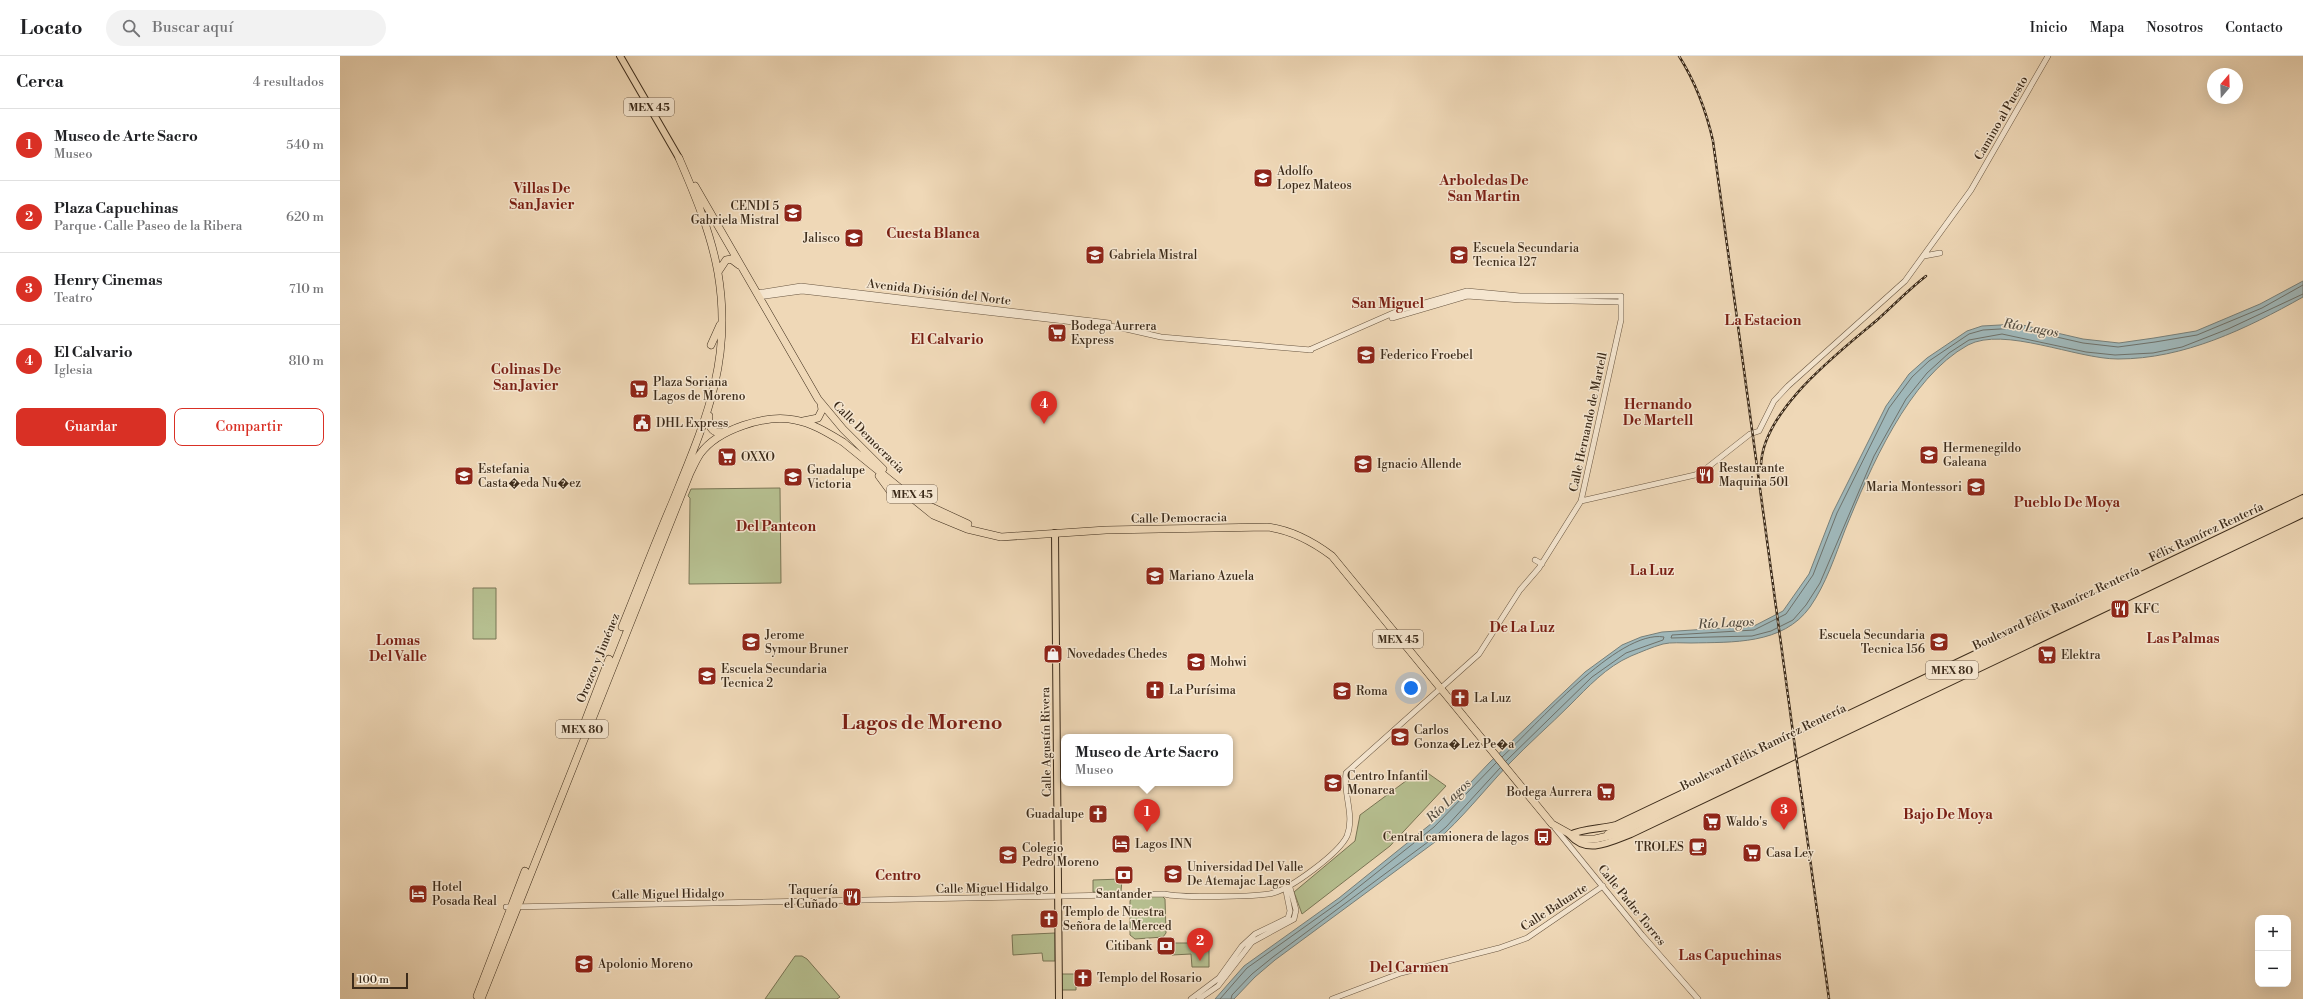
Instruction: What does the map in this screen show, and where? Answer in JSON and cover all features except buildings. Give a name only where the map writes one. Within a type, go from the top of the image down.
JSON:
[{"type":"highway","name":"MEX 45","points":[[679,158],[821,403]]},
{"type":"highway","points":[[679,158],[697,200],[718,272]]},
{"type":"highway","points":[[718,272],[726,260],[736,261],[743,269]]},
{"type":"highway","name":"MEX 45","points":[[718,272],[721,321],[718,370],[709,410],[708,424],[712,430],[720,433],[754,422],[768,420],[797,420],[828,433],[866,460]]},
{"type":"highway","points":[[711,345],[721,321]]},
{"type":"highway","points":[[797,420],[808,421],[818,418],[822,410],[821,403]]},
{"type":"highway","name":"Calle Democracia","points":[[821,403],[843,430],[886,471],[922,502],[943,514],[969,524],[1001,532],[1033,534]]},
{"type":"highway","name":"MEX 80","points":[[692,461],[709,410]]},
{"type":"highway","name":"MEX 80","points":[[692,461],[711,443],[735,429]]},
{"type":"highway","points":[[866,460],[886,471],[895,485]]},
{"type":"highway","name":"Calle Democracia","points":[[866,460],[933,515],[967,529],[1001,537],[1055,533],[1267,527],[1293,533],[1320,547],[1332,556],[1441,690]]},
{"type":"highway","name":"Orozco y Jiménez","points":[[476,999],[512,906],[621,643],[692,461]]},
{"type":"highway","points":[[872,466],[890,491]]},
{"type":"highway","name":"Boulevard Félix Ramírez Rentería","points":[[1602,838],[1746,766],[2303,504]]},
{"type":"highway","name":"Boulevard Félix Ramírez Rentería","points":[[1552,824],[1570,835],[1575,841],[1602,838],[1617,834],[1684,804],[1799,747],[2303,510]]},
{"type":"highway","points":[[2237,534],[2242,526]]},
{"type":"highway","name":"MEX 45","points":[[1441,690],[1552,824]]},
{"type":"highway","points":[[1823,730],[1828,723]]},
{"type":"highway","points":[[1746,766],[1752,758]]},
{"type":"highway","points":[[1636,820],[1641,813]]},
{"type":"highway","name":"Orozco y Jiménez","points":[[481,999],[512,906]]},
{"type":"main road","name":"MEX 45","points":[[620,56],[679,158]]},
{"type":"main road","name":"Félix Ramírez Rentería","points":[[1570,835],[1578,831],[1586,831],[1616,824],[1641,813],[1752,758],[2303,498]]},
{"type":"main road","name":"Félix Ramírez Rentería","points":[[1575,841],[1593,846],[1604,845],[1631,834],[2303,514]]},
{"type":"main road","name":"Calle Agustín Rivera","points":[[1055,533],[1059,999]]},
{"type":"street","name":"Camino al Puesto","points":[[1581,501],[1682,479],[1703,471],[1750,434],[1759,431],[1774,401],[1788,386],[1906,281],[1971,190],[2048,56]]},
{"type":"street","points":[[1924,256],[1940,253]]},
{"type":"street","name":"Avenida División del Norte","points":[[758,295],[801,286],[1090,320],[1111,324],[1117,327]]},
{"type":"street","name":"Avenida División del Norte","points":[[758,295],[802,290],[1117,327],[1161,337],[1309,350],[1400,310],[1467,291],[1520,296],[1620,299]]},
{"type":"street","name":"Calle Hernando de Martell","points":[[1347,799],[1344,784],[1346,773],[1441,690],[1479,654],[1520,590],[1542,564],[1581,501],[1621,320],[1620,299]]},
{"type":"street","points":[[1535,560],[1542,564]]},
{"type":"street","name":"Calle Miguel Hidalgo","points":[[512,906],[1129,895],[1170,896],[1273,893],[1318,866],[1340,847],[1347,835],[1350,818],[1347,799]]},
{"type":"street","name":"Calle Padre Torres","points":[[1552,824],[1575,841],[1603,886],[1698,999]]},
{"type":"street","points":[[1575,841],[1586,831]]},
{"type":"street","points":[[1191,999],[1219,978],[1242,946],[1255,934],[1288,918],[1290,911],[1287,885]]},
{"type":"street","points":[[1199,999],[1218,986],[1252,942],[1294,919],[1296,910],[1287,885]]},
{"type":"street","name":"Calle Baluarte","points":[[1332,999],[1401,973],[1499,948],[1527,938],[1603,886]]},
{"type":"green space","points":[[780,488],[781,583],[689,584],[690,498],[688,496],[691,489]]},
{"type":"green space","points":[[473,588],[496,588],[496,639],[473,639]]},
{"type":"green space","points":[[1422,769],[1446,786],[1390,846],[1302,914],[1294,892],[1355,841],[1360,815]]},
{"type":"green space","points":[[1122,879],[1121,892],[1093,892],[1093,880]]},
{"type":"green space","points":[[1162,896],[1165,899],[1166,933],[1163,937],[1135,939],[1130,935],[1130,901],[1132,897]]},
{"type":"green space","points":[[1055,933],[1055,961],[1043,961],[1042,953],[1013,955],[1012,935]]},
{"type":"green space","points":[[1172,943],[1209,943],[1209,967],[1192,967],[1191,954],[1172,955]]},
{"type":"green space","points":[[795,956],[802,956],[807,959],[840,997],[837,999],[765,999]]},
{"type":"green space","points":[[1060,974],[1076,974],[1076,990],[1060,990]]},
{"type":"water","name":"Río Lagos","points":[[2303,281],[2303,297],[2281,309],[2237,331],[2191,348],[2167,354],[2143,358],[2101,358],[2020,341],[2001,339],[1983,340],[1968,345],[1947,360],[1927,379],[1909,402],[1893,427],[1866,480],[1821,589],[1810,607],[1799,619],[1786,629],[1756,639],[1723,642],[1663,644],[1631,656],[1613,666],[1591,684],[1524,749],[1454,824],[1435,842],[1275,960],[1255,977],[1234,999],[1215,999],[1244,966],[1339,898],[1432,823],[1490,762],[1585,672],[1622,645],[1641,637],[1662,632],[1754,626],[1783,611],[1809,574],[1833,512],[1886,406],[1909,374],[1927,358],[1967,331],[1982,326],[2018,324],[2083,339],[2119,343],[2154,338],[2196,331],[2260,304]]},
{"type":"railway","points":[[1679,56],[1700,97],[1713,141],[1829,999]]},
{"type":"railway","points":[[1761,469],[1764,448],[1773,427],[1786,406],[1822,367],[1926,276]]},
{"type":"place","name":"Adolfo Lopez Mateos","points":[[1263,178]]},
{"type":"place","name":"CENDI 5 Gabriela Mistral","points":[[793,213]]},
{"type":"place","name":"Jalisco","points":[[854,238]]},
{"type":"place","name":"Gabriela Mistral","points":[[1095,255]]},
{"type":"place","name":"Escuela Secundaria Tecnica 127","points":[[1459,255]]},
{"type":"place","name":"Bodega Aurrera Express","points":[[1057,333]]},
{"type":"place","name":"Federico Froebel","points":[[1366,355]]},
{"type":"place","name":"Plaza Soriana Lagos de Moreno","points":[[639,389]]},
{"type":"place","name":"DHL Express","points":[[642,423]]},
{"type":"place","name":"El Calvario","points":[[1044,424]]},
{"type":"place","name":"Hermenegildo Galeana","points":[[1929,455]]},
{"type":"place","name":"OXXO","points":[[727,457]]},
{"type":"place","name":"Ignacio Allende","points":[[1363,464]]},
{"type":"place","name":"Restaurante Maquina 501","points":[[1705,475]]},
{"type":"place","name":"Estefania Casta�eda Nu�ez","points":[[464,476]]},
{"type":"place","name":"Guadalupe Victoria","points":[[793,477]]},
{"type":"place","name":"Maria Montessori","points":[[1976,487]]},
{"type":"place","name":"Mariano Azuela","points":[[1155,576]]},
{"type":"place","name":"KFC","points":[[2120,609]]},
{"type":"place","name":"Jerome Symour Bruner","points":[[751,642]]},
{"type":"place","name":"Escuela Secundaria Tecnica 156","points":[[1939,642]]},
{"type":"place","name":"Novedades Chedes","points":[[1053,654]]},
{"type":"place","name":"Elektra","points":[[2047,655]]},
{"type":"place","name":"Mohwi","points":[[1196,662]]},
{"type":"place","name":"Escuela Secundaria Tecnica 2","points":[[707,676]]},
{"type":"place","name":"La Purísima","points":[[1155,690]]},
{"type":"place","name":"Roma","points":[[1342,691]]},
{"type":"place","name":"La Luz","points":[[1460,698]]},
{"type":"place","name":"Carlos Gonza�Lez Pe�a","points":[[1400,737]]},
{"type":"place","name":"Centro Infantil Monarca","points":[[1333,783]]},
{"type":"place","name":"Bodega Aurrera","points":[[1606,792]]},
{"type":"place","name":"Guadalupe","points":[[1098,814]]},
{"type":"place","name":"Waldo's","points":[[1712,822]]},
{"type":"place","name":"Henry Cinemas","points":[[1784,830]]},
{"type":"place","name":"Museo de Arte Sacro","points":[[1147,832]]},
{"type":"place","name":"Central camionera de lagos","points":[[1543,837]]},
{"type":"place","name":"Lagos INN","points":[[1121,844]]},
{"type":"place","name":"TROLES","points":[[1698,847]]},
{"type":"place","name":"Casa Ley","points":[[1752,853]]},
{"type":"place","name":"Colegio Pedro Moreno","points":[[1008,855]]},
{"type":"place","name":"Universidad Del Valle De Atemajac Lagos","points":[[1173,874]]},
{"type":"place","name":"Santander","points":[[1124,875]]},
{"type":"place","name":"Hotel Posada Real","points":[[418,894]]},
{"type":"place","name":"Taquería el Cuñado","points":[[852,897]]},
{"type":"place","name":"Templo de Nuestra Señora de la Merced","points":[[1049,919]]},
{"type":"place","name":"Citibank","points":[[1166,946]]},
{"type":"place","name":"Plaza Capuchinas","points":[[1200,961]]},
{"type":"place","name":"Apolonio Moreno","points":[[584,964]]},
{"type":"place","name":"Templo del Rosario","points":[[1083,978]]},
{"type":"district","name":"Arboledas De San Martin","points":[[1484,188]]},
{"type":"district","name":"Villas De San Javier","points":[[542,196]]},
{"type":"district","name":"Cuesta Blanca","points":[[933,233]]},
{"type":"district","name":"San Miguel","points":[[1388,303]]},
{"type":"district","name":"La Estacion","points":[[1763,320]]},
{"type":"district","name":"El Calvario","points":[[947,339]]},
{"type":"district","name":"Colinas De San Javier","points":[[526,378]]},
{"type":"district","name":"Hernando De Martell","points":[[1658,412]]},
{"type":"district","name":"Pueblo De Moya","points":[[2067,502]]},
{"type":"district","name":"Del Panteon","points":[[776,526]]},
{"type":"district","name":"La Luz","points":[[1652,570]]},
{"type":"district","name":"De La Luz","points":[[1522,627]]},
{"type":"district","name":"Las Palmas","points":[[2183,638]]},
{"type":"district","name":"Lomas Del Valle","points":[[398,648]]},
{"type":"district","name":"Lagos de Moreno","points":[[922,722]]},
{"type":"district","name":"Bajo De Moya","points":[[1948,814]]},
{"type":"district","name":"Centro","points":[[898,875]]},
{"type":"district","name":"Las Capuchinas","points":[[1730,955]]},
{"type":"district","name":"Del Carmen","points":[[1409,967]]}]
